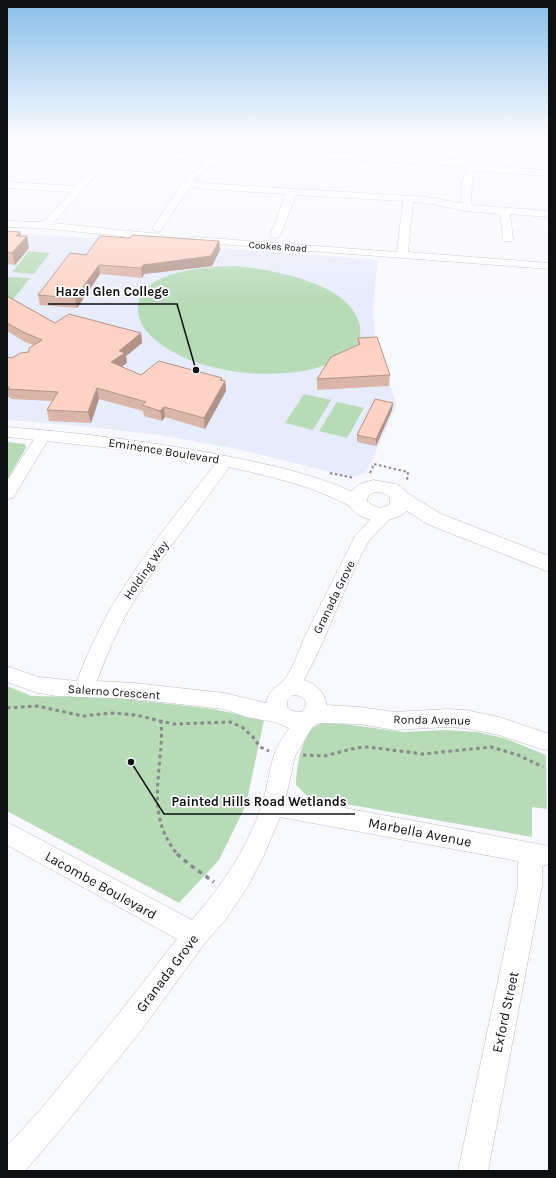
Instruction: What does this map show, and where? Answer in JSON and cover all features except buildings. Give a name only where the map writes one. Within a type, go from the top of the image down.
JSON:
[{"type":"street","points":[[40,225],[50,220],[73,194]]},
{"type":"street","points":[[157,229],[179,194]]},
{"type":"street","points":[[275,236],[291,194]]},
{"type":"street","points":[[325,194],[408,199],[435,202],[465,208],[549,214]]},
{"type":"street","points":[[465,208],[468,194]]},
{"type":"street","points":[[402,255],[408,199]]},
{"type":"street","points":[[505,211],[508,239]]},
{"type":"street","points":[[7,224],[40,225],[167,238]]},
{"type":"street","name":"Cookes Road","points":[[182,239],[549,266]]},
{"type":"street","name":"Eminence Boulevard","points":[[7,432],[141,446],[225,461],[319,484],[362,499],[373,513],[396,502]]},
{"type":"street","points":[[7,494],[44,435]]},
{"type":"street","name":"Holding Way","points":[[84,689],[96,656],[123,603],[155,556],[225,461]]},
{"type":"street","points":[[362,499],[379,486],[390,488],[394,491],[396,502],[434,519],[549,564]]},
{"type":"street","name":"Granada Grove","points":[[362,499],[364,520],[362,540]]},
{"type":"street","name":"Granada Grove","points":[[285,754],[283,704],[308,656],[314,638],[362,540],[396,502]]},
{"type":"street","name":"Granada Grove","points":[[7,1170],[52,1118],[130,1022],[195,935],[217,910],[256,847],[273,805],[285,754],[311,705],[308,656]]},
{"type":"street","name":"Salerno Crescent","points":[[7,674],[38,685],[134,691],[224,702],[246,708],[283,704]]},
{"type":"street","points":[[301,687],[311,705],[294,721],[283,704],[301,687]]},
{"type":"street","name":"Ronda Avenue","points":[[311,705],[334,714],[366,716],[400,721],[451,718],[469,719],[515,730],[544,741]]},
{"type":"street","name":"Marbella Avenue","points":[[273,805],[536,854]]},
{"type":"street","name":"Lacombe Boulevard","points":[[7,833],[195,935]]},
{"type":"street","name":"Exford Street","points":[[473,1171],[530,886],[531,871],[536,854]]},
{"type":"path","points":[[392,467],[408,472],[407,480],[396,502]]},
{"type":"path","points":[[7,708],[37,706],[83,716],[119,714],[151,717],[173,724],[230,722],[248,731],[260,747],[285,754],[316,756],[368,747],[423,754],[491,747],[518,754],[543,767]]},
{"type":"path","points":[[161,720],[162,744],[156,783],[162,826],[170,844],[181,857],[193,868],[229,892]]},
{"type":"shaded area","points":[[7,232],[378,260],[373,307],[375,337],[396,407],[366,473],[351,477],[241,450],[160,435],[7,420]]},
{"type":"green space","points":[[29,251],[50,253],[34,274],[12,272]]},
{"type":"green space","points":[[236,266],[287,275],[307,281],[325,288],[341,298],[353,309],[359,323],[359,338],[353,349],[336,361],[308,370],[289,373],[246,373],[203,365],[183,357],[165,347],[145,329],[139,317],[138,305],[143,293],[152,284],[164,277],[179,272],[210,267]]},
{"type":"green space","points":[[8,277],[30,278],[12,301],[7,301]]},
{"type":"green space","points":[[304,394],[331,400],[313,430],[285,423]]},
{"type":"green space","points":[[337,402],[364,408],[347,438],[319,431]]},
{"type":"green space","points":[[7,442],[25,444],[26,448],[7,480]]},
{"type":"green space","points":[[7,686],[32,696],[117,698],[213,709],[264,720],[246,805],[219,860],[179,903],[7,811]]},
{"type":"green space","points":[[329,722],[403,732],[445,730],[477,732],[504,738],[546,755],[547,809],[532,807],[532,837],[323,800],[306,795],[296,785],[300,754],[309,732],[317,725]]},
{"type":"place","name":"Hazel Glen College","points":[[196,370]]},
{"type":"place","name":"Painted Hills Road Wetlands","points":[[131,762]]}]
